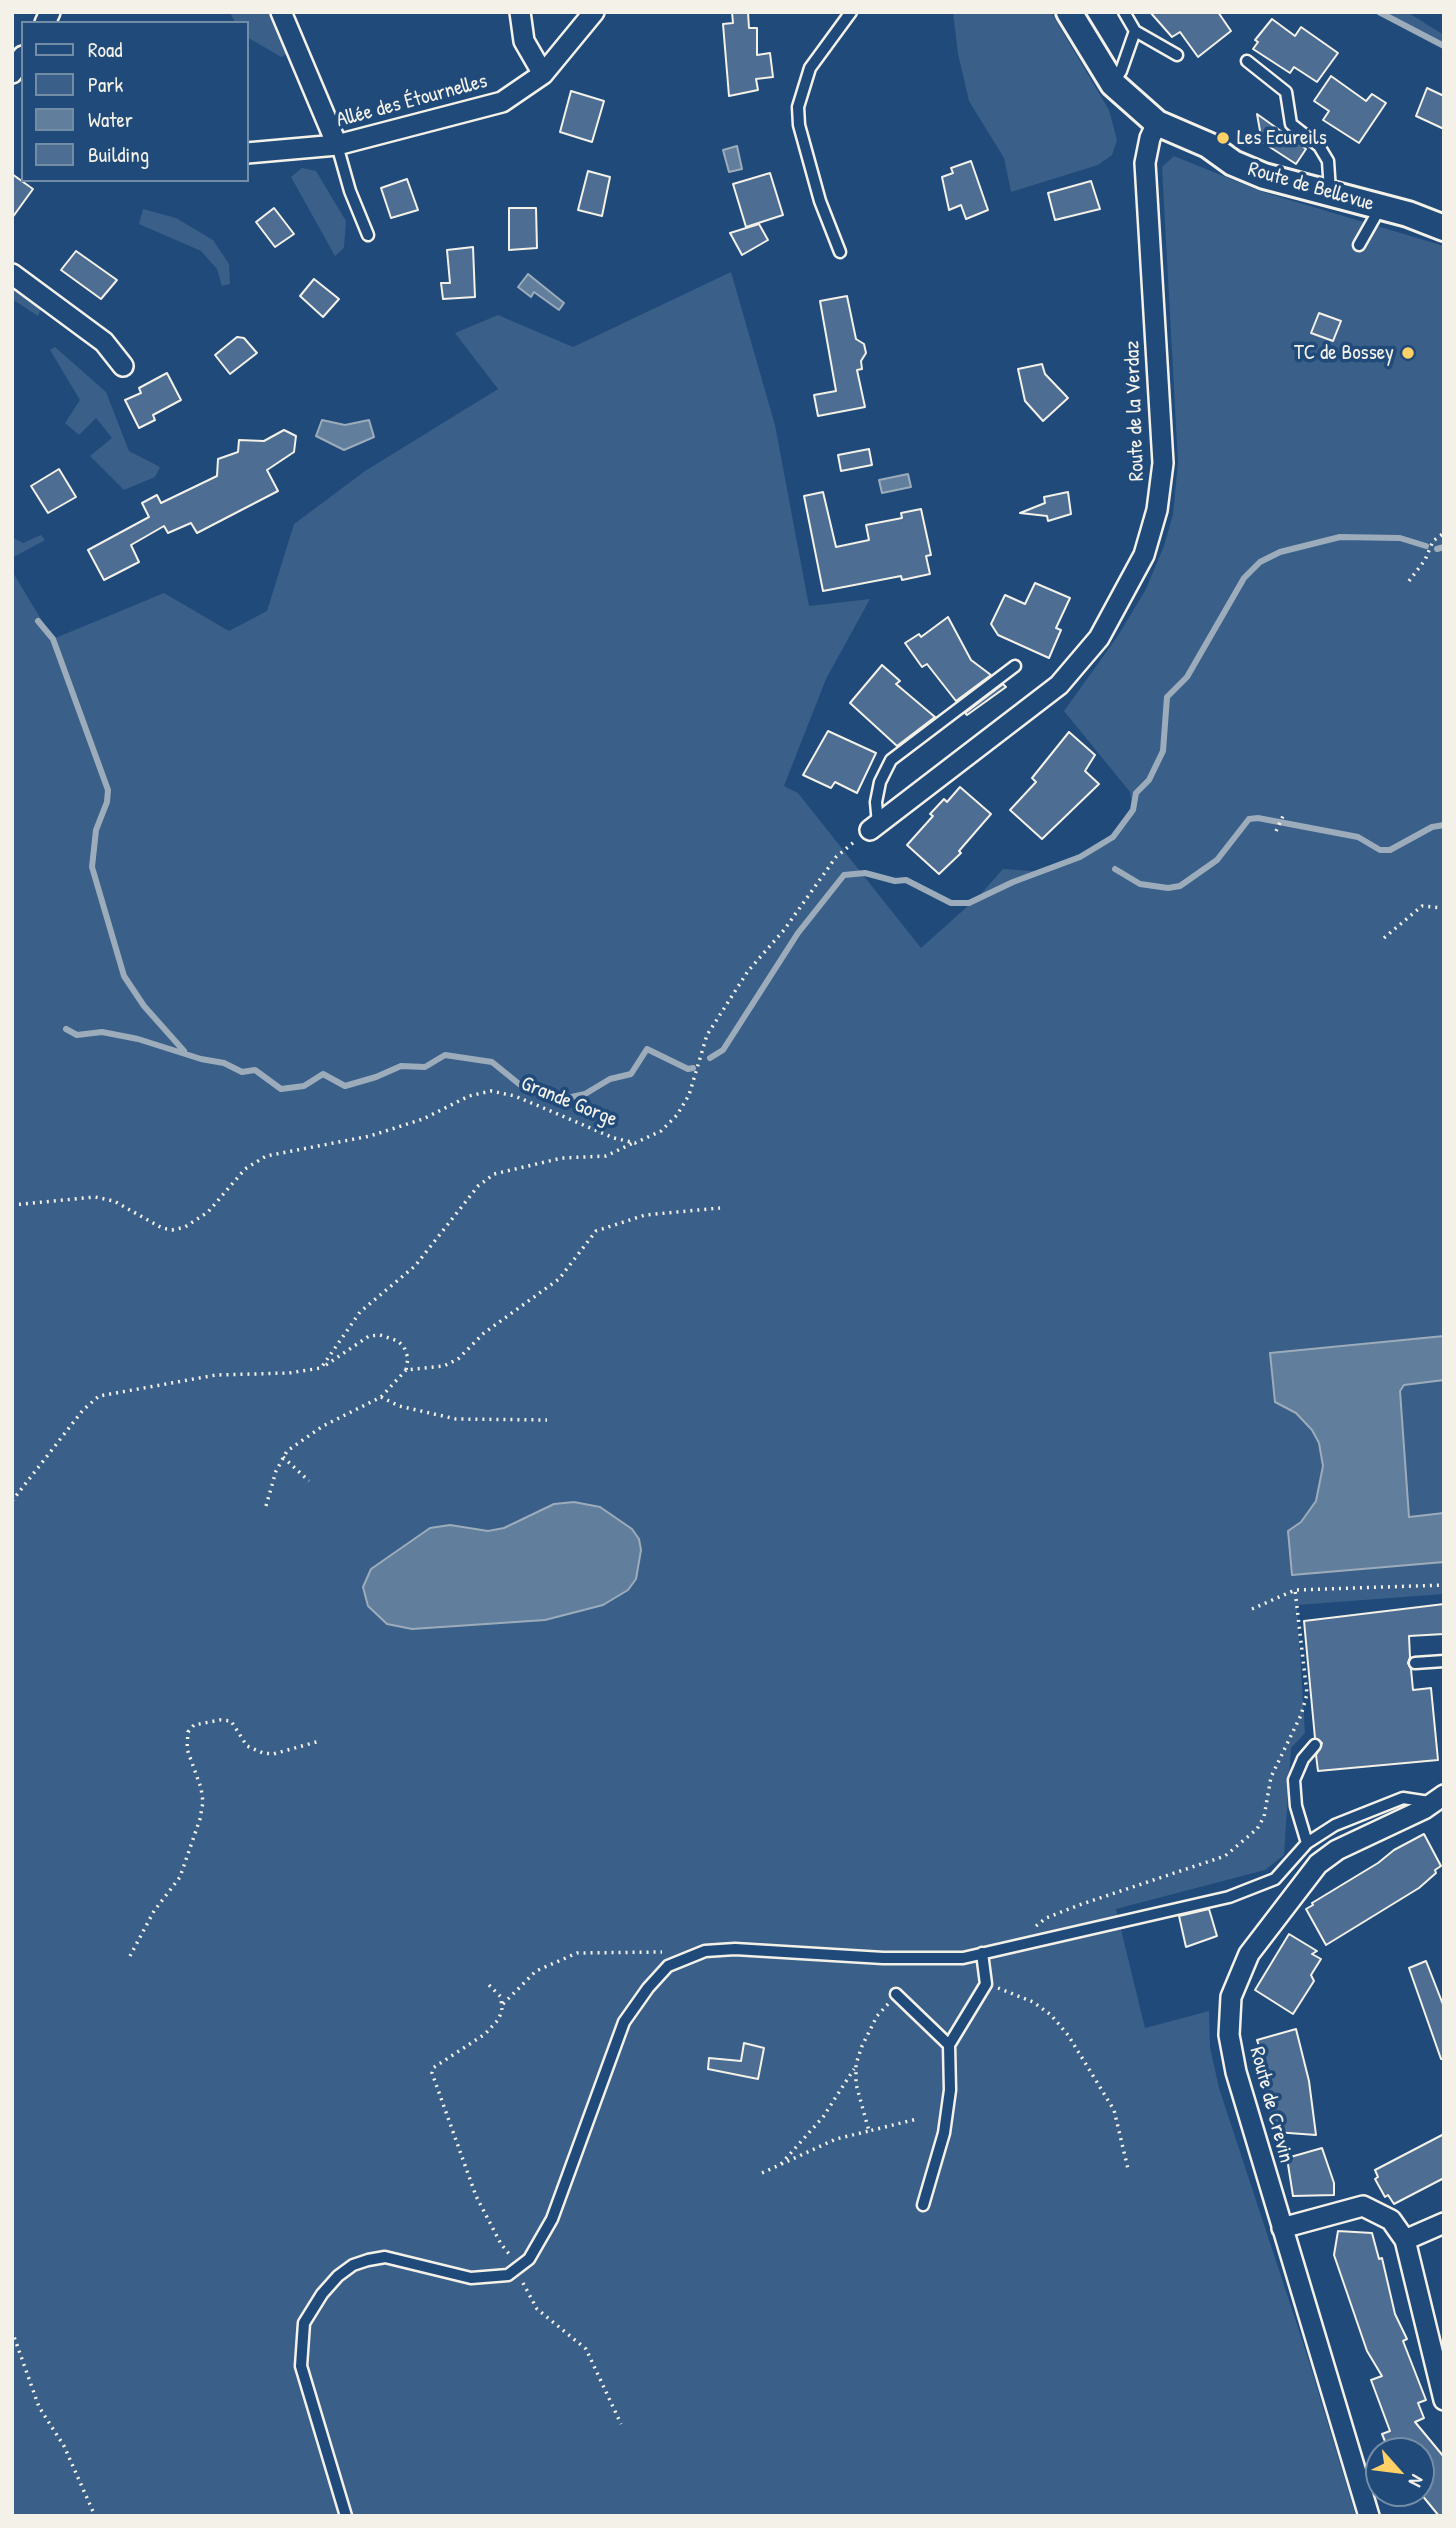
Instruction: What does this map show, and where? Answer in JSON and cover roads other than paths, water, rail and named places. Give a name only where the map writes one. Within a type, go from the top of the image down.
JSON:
[{"type":"street","points":[[281,12],[337,145]]},
{"type":"street","points":[[520,12],[524,41],[543,74]]},
{"type":"street","name":"Allée des Étournelles","points":[[248,153],[337,145],[502,102],[543,74],[594,12]]},
{"type":"street","name":"Route de Bellevue","points":[[1069,12],[1113,85],[1157,123],[1208,145],[1233,163],[1290,185],[1380,207],[1444,228]]},
{"type":"street","name":"Route de la Verdaz","points":[[874,827],[1059,685],[1099,638],[1144,555],[1157,510],[1163,463],[1145,163],[1150,138],[1157,123]]},
{"type":"street","name":"Route de Bellevue","points":[[1408,215],[1444,212]]},
{"type":"street","points":[[12,274],[104,341],[123,366]]},
{"type":"street","name":"Route de Crevin","points":[[1369,2516],[1232,2057],[1229,2024],[1233,1987],[1260,1938],[1318,1864],[1345,1846],[1440,1801]]},
{"type":"street","points":[[1282,2228],[1363,2206],[1384,2214],[1396,2225],[1405,2240],[1444,2400]]},
{"type":"street","points":[[1405,2240],[1444,2223]]},
{"type":"lane","points":[[840,252],[820,201],[799,125],[798,107],[810,68],[851,12]]},
{"type":"lane","points":[[1124,12],[1135,31],[1177,55]]},
{"type":"lane","points":[[1113,85],[1121,71],[1135,31]]},
{"type":"lane","points":[[1247,61],[1286,92],[1291,124],[1324,152],[1330,172],[1330,195]]},
{"type":"lane","points":[[337,145],[350,191],[368,235]]},
{"type":"lane","points":[[1359,244],[1380,207]]},
{"type":"lane","points":[[874,827],[880,782],[891,760],[1015,666]]},
{"type":"lane","points":[[1415,1663],[1444,1661]]},
{"type":"lane","points":[[1307,1843],[1296,1806],[1294,1780],[1303,1759],[1315,1745]]},
{"type":"lane","points":[[346,2516],[301,2366],[304,2323],[322,2294],[353,2265],[368,2259],[386,2257],[471,2278],[509,2275],[521,2266],[539,2245],[552,2219],[624,2022],[648,1988],[668,1966],[705,1951],[725,1950],[883,1958],[963,1958],[1241,1892],[1275,1879],[1307,1843],[1335,1825],[1403,1798],[1440,1801]]},
{"type":"lane","points":[[923,2205],[944,2133],[950,2090],[949,2045],[986,1984],[982,1953]]},
{"type":"lane","points":[[896,1994],[949,2045]]},
{"type":"water","points":[[737,146],[742,169],[729,172],[723,150]]},
{"type":"water","points":[[528,274],[564,303],[559,310],[534,292],[531,297],[518,287]]},
{"type":"water","points":[[322,420],[345,425],[369,420],[374,437],[344,450],[316,436]]},
{"type":"water","points":[[908,474],[911,487],[882,493],[879,480]]},
{"type":"water","points":[[1444,1336],[1444,1380],[1404,1385],[1400,1391],[1409,1517],[1444,1513],[1444,1562],[1292,1575],[1288,1531],[1301,1522],[1316,1501],[1323,1466],[1319,1443],[1312,1430],[1296,1413],[1275,1402],[1270,1353]]},
{"type":"water","points":[[574,1502],[600,1507],[632,1529],[639,1539],[641,1550],[636,1579],[628,1590],[603,1605],[545,1620],[412,1629],[387,1624],[368,1606],[363,1587],[371,1569],[430,1528],[450,1525],[488,1531],[504,1528],[554,1504]]},
{"type":"waterway","points":[[1379,12],[1444,46]]},
{"type":"waterway","points":[[710,1058],[723,1050],[798,933],[844,875],[865,873],[895,881],[906,880],[951,903],[969,903],[1013,882],[1080,857],[1113,837],[1133,810],[1136,793],[1149,780],[1163,751],[1167,697],[1187,677],[1244,578],[1260,562],[1280,552],[1340,537],[1400,538],[1426,546]]},
{"type":"waterway","points":[[1437,549],[1444,547]]},
{"type":"waterway","points":[[38,621],[53,639],[108,790],[107,802],[96,830],[92,867],[124,976],[144,1006],[184,1051]]},
{"type":"waterway","points":[[1115,869],[1140,884],[1168,888],[1180,886],[1217,860],[1249,819],[1258,818],[1358,837],[1380,850],[1390,850],[1432,827],[1444,825]]},
{"type":"waterway","points":[[66,1029],[77,1035],[102,1032],[138,1039],[201,1059],[224,1063],[242,1072],[255,1070],[281,1089],[304,1086],[323,1074],[345,1086],[401,1066],[425,1067],[445,1055],[492,1062],[524,1088],[544,1089],[567,1098],[585,1094],[610,1079],[631,1074],[647,1049],[688,1069],[693,1068]]},
{"type":"place","name":"Les Ecureils","points":[[1223,138]]},
{"type":"place","name":"TC de Bossey","points":[[1408,353]]}]
